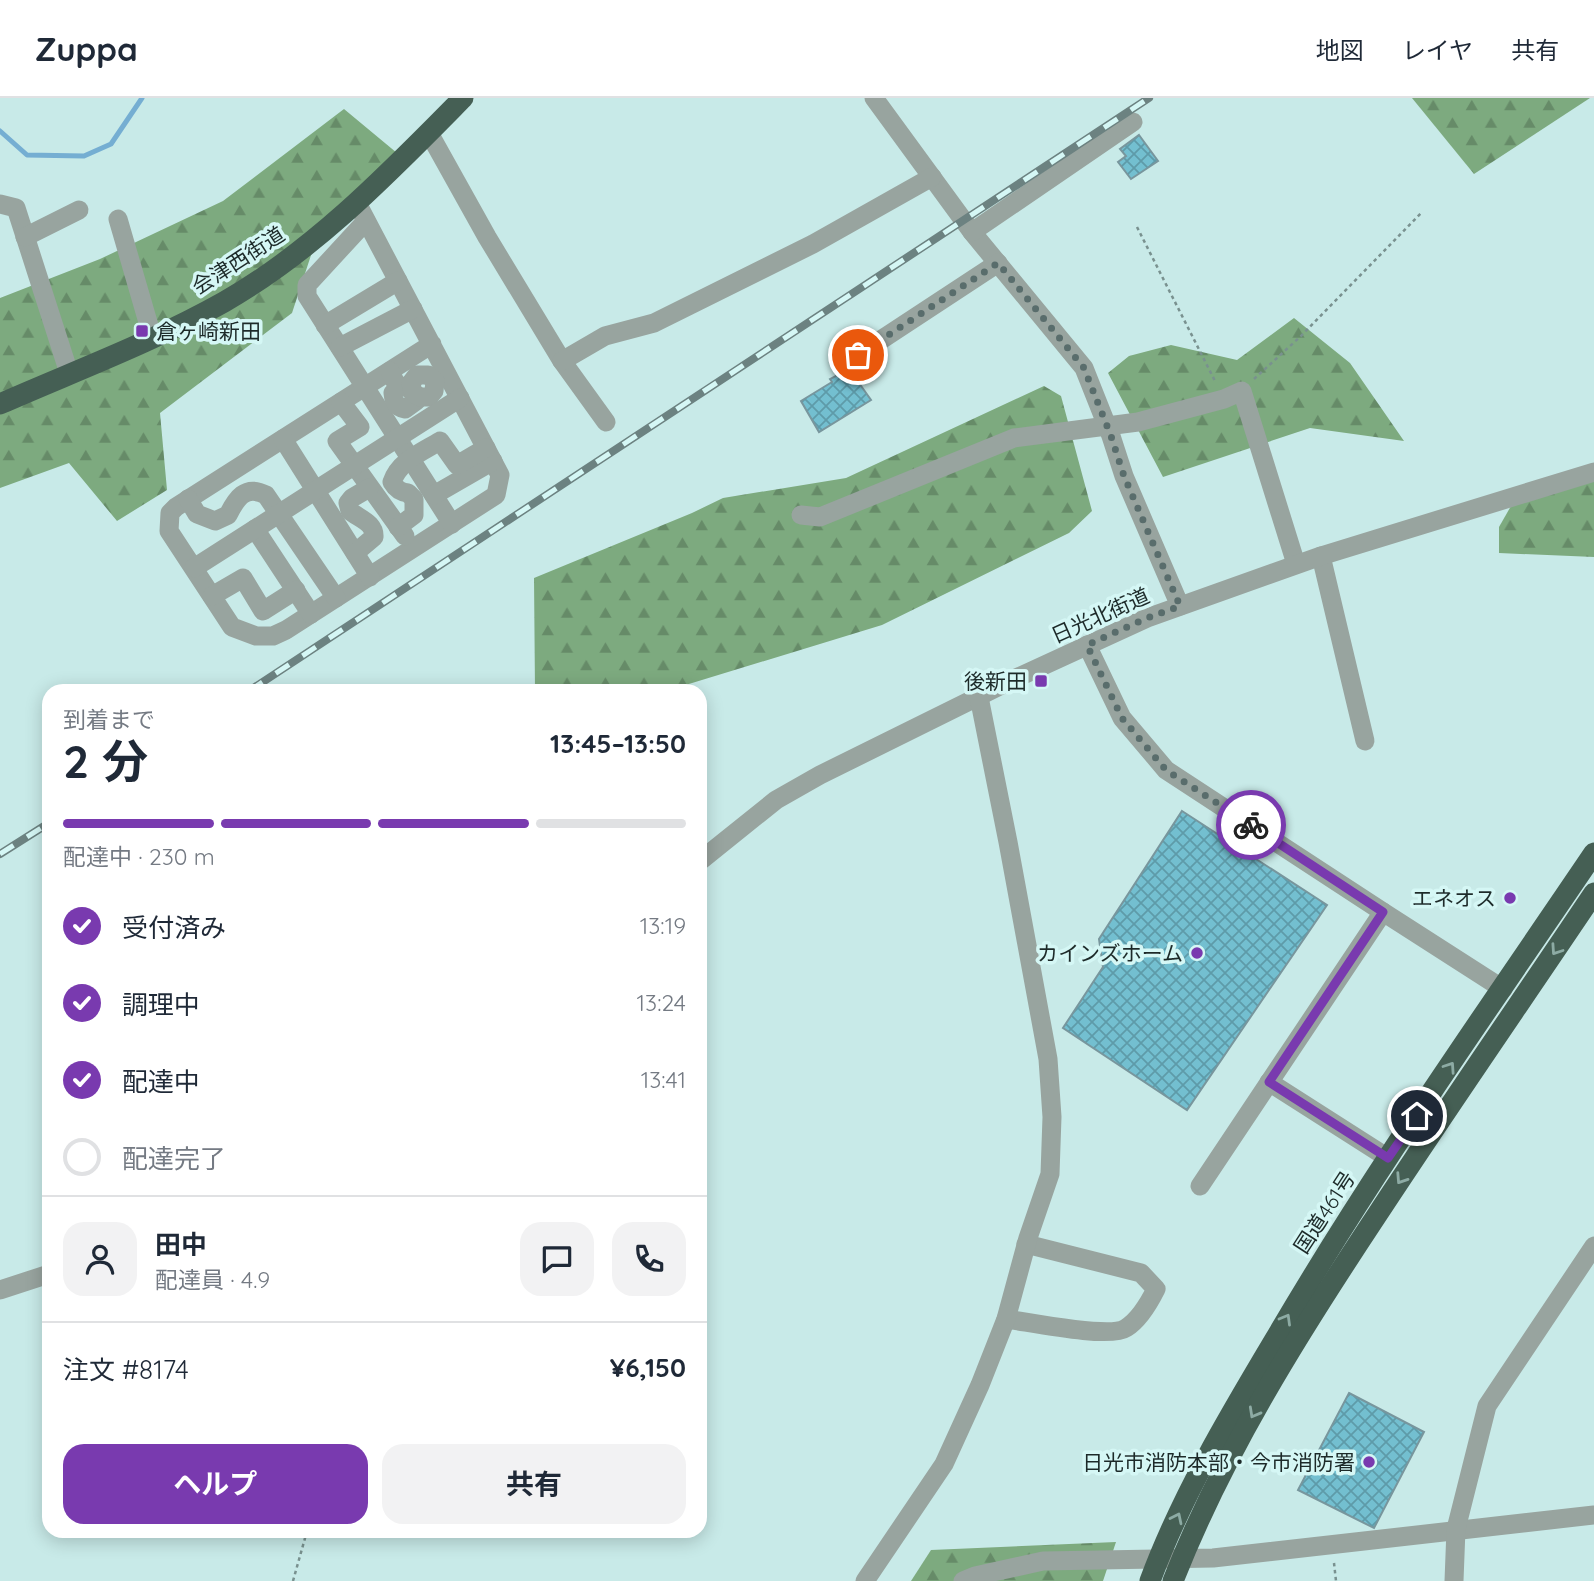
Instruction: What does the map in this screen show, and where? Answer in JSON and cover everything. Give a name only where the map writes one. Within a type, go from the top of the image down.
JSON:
[{"type":"highway","name":"会津西街道","points":[[0,404],[224,301],[317,237],[361,212],[463,98]]},
{"type":"highway","name":"国道461号","points":[[1150,1581],[1158,1558],[1200,1470],[1310,1279],[1388,1158],[1594,853]]},
{"type":"highway","points":[[1173,1581],[1218,1480],[1323,1298],[1594,893]]},
{"type":"street","points":[[874,98],[972,232],[1084,368],[1124,476],[1180,606]]},
{"type":"street","points":[[972,232],[1133,122]]},
{"type":"street","points":[[429,133],[487,237],[562,361],[606,422]]},
{"type":"street","points":[[562,361],[604,336],[654,323],[813,244],[932,177]]},
{"type":"street","points":[[0,204],[16,208],[69,373]]},
{"type":"street","points":[[25,237],[79,210]]},
{"type":"street","points":[[452,524],[411,458],[365,387],[307,296],[307,285],[361,212],[432,344],[500,475],[496,495],[452,524],[414,548],[370,577],[273,636],[256,636],[232,627],[169,531],[170,513],[188,499],[365,387],[460,398]]},
{"type":"street","points":[[118,219],[152,336]]},
{"type":"street","points":[[858,355],[998,263]]},
{"type":"street","points":[[325,324],[398,281]]},
{"type":"street","points":[[340,347],[413,309]]},
{"type":"street","points":[[194,568],[398,438],[432,344]]},
{"type":"street","points":[[801,515],[820,517],[1014,438],[1106,424],[1138,422],[1233,395],[1296,564]]},
{"type":"street","points":[[341,402],[359,427],[337,441],[414,548]]},
{"type":"street","points":[[283,439],[370,577]]},
{"type":"street","points":[[398,527],[414,515],[415,505],[408,493],[401,492],[392,482],[395,472],[411,458],[440,441],[457,466],[490,455]]},
{"type":"street","points":[[434,495],[464,478],[490,455]]},
{"type":"street","name":"日光北街道","points":[[707,856],[776,800],[979,697],[1147,618],[1296,564],[1594,472]]},
{"type":"street","points":[[464,478],[481,505]]},
{"type":"street","points":[[355,553],[374,537],[374,530],[370,524],[350,511],[348,503],[369,488]]},
{"type":"street","points":[[188,499],[198,514],[215,521],[228,515],[234,500],[241,495],[259,491],[266,495],[336,598]]},
{"type":"street","points":[[255,529],[311,614]]},
{"type":"street","points":[[1321,556],[1365,741]]},
{"type":"street","points":[[212,596],[243,578],[263,611],[296,590]]},
{"type":"street","points":[[1087,645],[1122,718],[1166,770],[1503,989]]},
{"type":"street","points":[[865,1581],[944,1464],[980,1385],[1006,1319],[1026,1244],[1050,1174],[1052,1117],[1048,1059],[979,697]]},
{"type":"street","points":[[1200,1186],[1383,912]]},
{"type":"street","points":[[1269,1082],[1388,1158]]},
{"type":"street","points":[[1006,1319],[1095,1333],[1124,1330],[1147,1306],[1156,1289],[1141,1273],[1026,1244]]},
{"type":"street","points":[[1454,1581],[1457,1529],[1487,1406],[1594,1246]]},
{"type":"street","points":[[0,1290],[42,1276]]},
{"type":"street","points":[[963,1581],[1043,1561],[1213,1558],[1594,1515]]},
{"type":"path","points":[[1137,227],[1233,395],[1301,336],[1422,212]]},
{"type":"path","points":[[293,1581],[305,1538]]},
{"type":"green space","points":[[1412,98],[1590,98],[1474,174]]},
{"type":"green space","points":[[344,109],[403,158],[317,237],[292,313],[160,413],[167,490],[117,521],[69,463],[0,488],[0,298],[100,259],[223,201]]},
{"type":"green space","points":[[1294,318],[1350,363],[1404,441],[1310,428],[1163,477],[1108,373],[1129,356],[1171,345],[1237,360]]},
{"type":"green space","points":[[1044,386],[1061,396],[1092,511],[1069,533],[882,625],[689,684],[535,684],[534,578],[723,498],[846,478]]},
{"type":"green space","points":[[1594,470],[1594,557],[1499,553],[1499,527],[1515,499]]},
{"type":"green space","points":[[1116,1542],[1103,1581],[911,1581],[931,1550]]},
{"type":"building","points":[[1139,135],[1158,161],[1131,179],[1118,162],[1126,156],[1120,149]]},
{"type":"building","points":[[849,369],[871,400],[819,432],[801,401],[832,382],[830,379]]},
{"type":"building","name":"カインズホーム","points":[[1182,811],[1327,905],[1187,1110],[1063,1028],[1103,967],[1099,939]]},
{"type":"building","points":[[1349,1393],[1424,1432],[1374,1528],[1298,1490]]},
{"type":"waterway","points":[[0,131],[27,155],[84,156],[111,144],[142,98]]},
{"type":"railway","points":[[260,684],[1149,98]]},
{"type":"railway","points":[[0,854],[42,827]]},
{"type":"way so far","points":[[858,355],[998,263],[1084,368],[1124,476],[1180,606],[1087,645],[1122,718],[1166,770],[1251,825]]},
{"type":"place","name":"倉ヶ崎新田","points":[[142,331]]},
{"type":"place","name":"後新田","points":[[1041,681]]},
{"type":"place","name":"エネオス","points":[[1510,898]]},
{"type":"place","name":"カインズホーム","points":[[1197,953]]},
{"type":"place","name":"日光市消防本部・今市消防署","points":[[1369,1462]]},
{"type":"route","points":[[1251,825],[1383,912],[1269,1082],[1388,1158],[1417,1116]]}]
